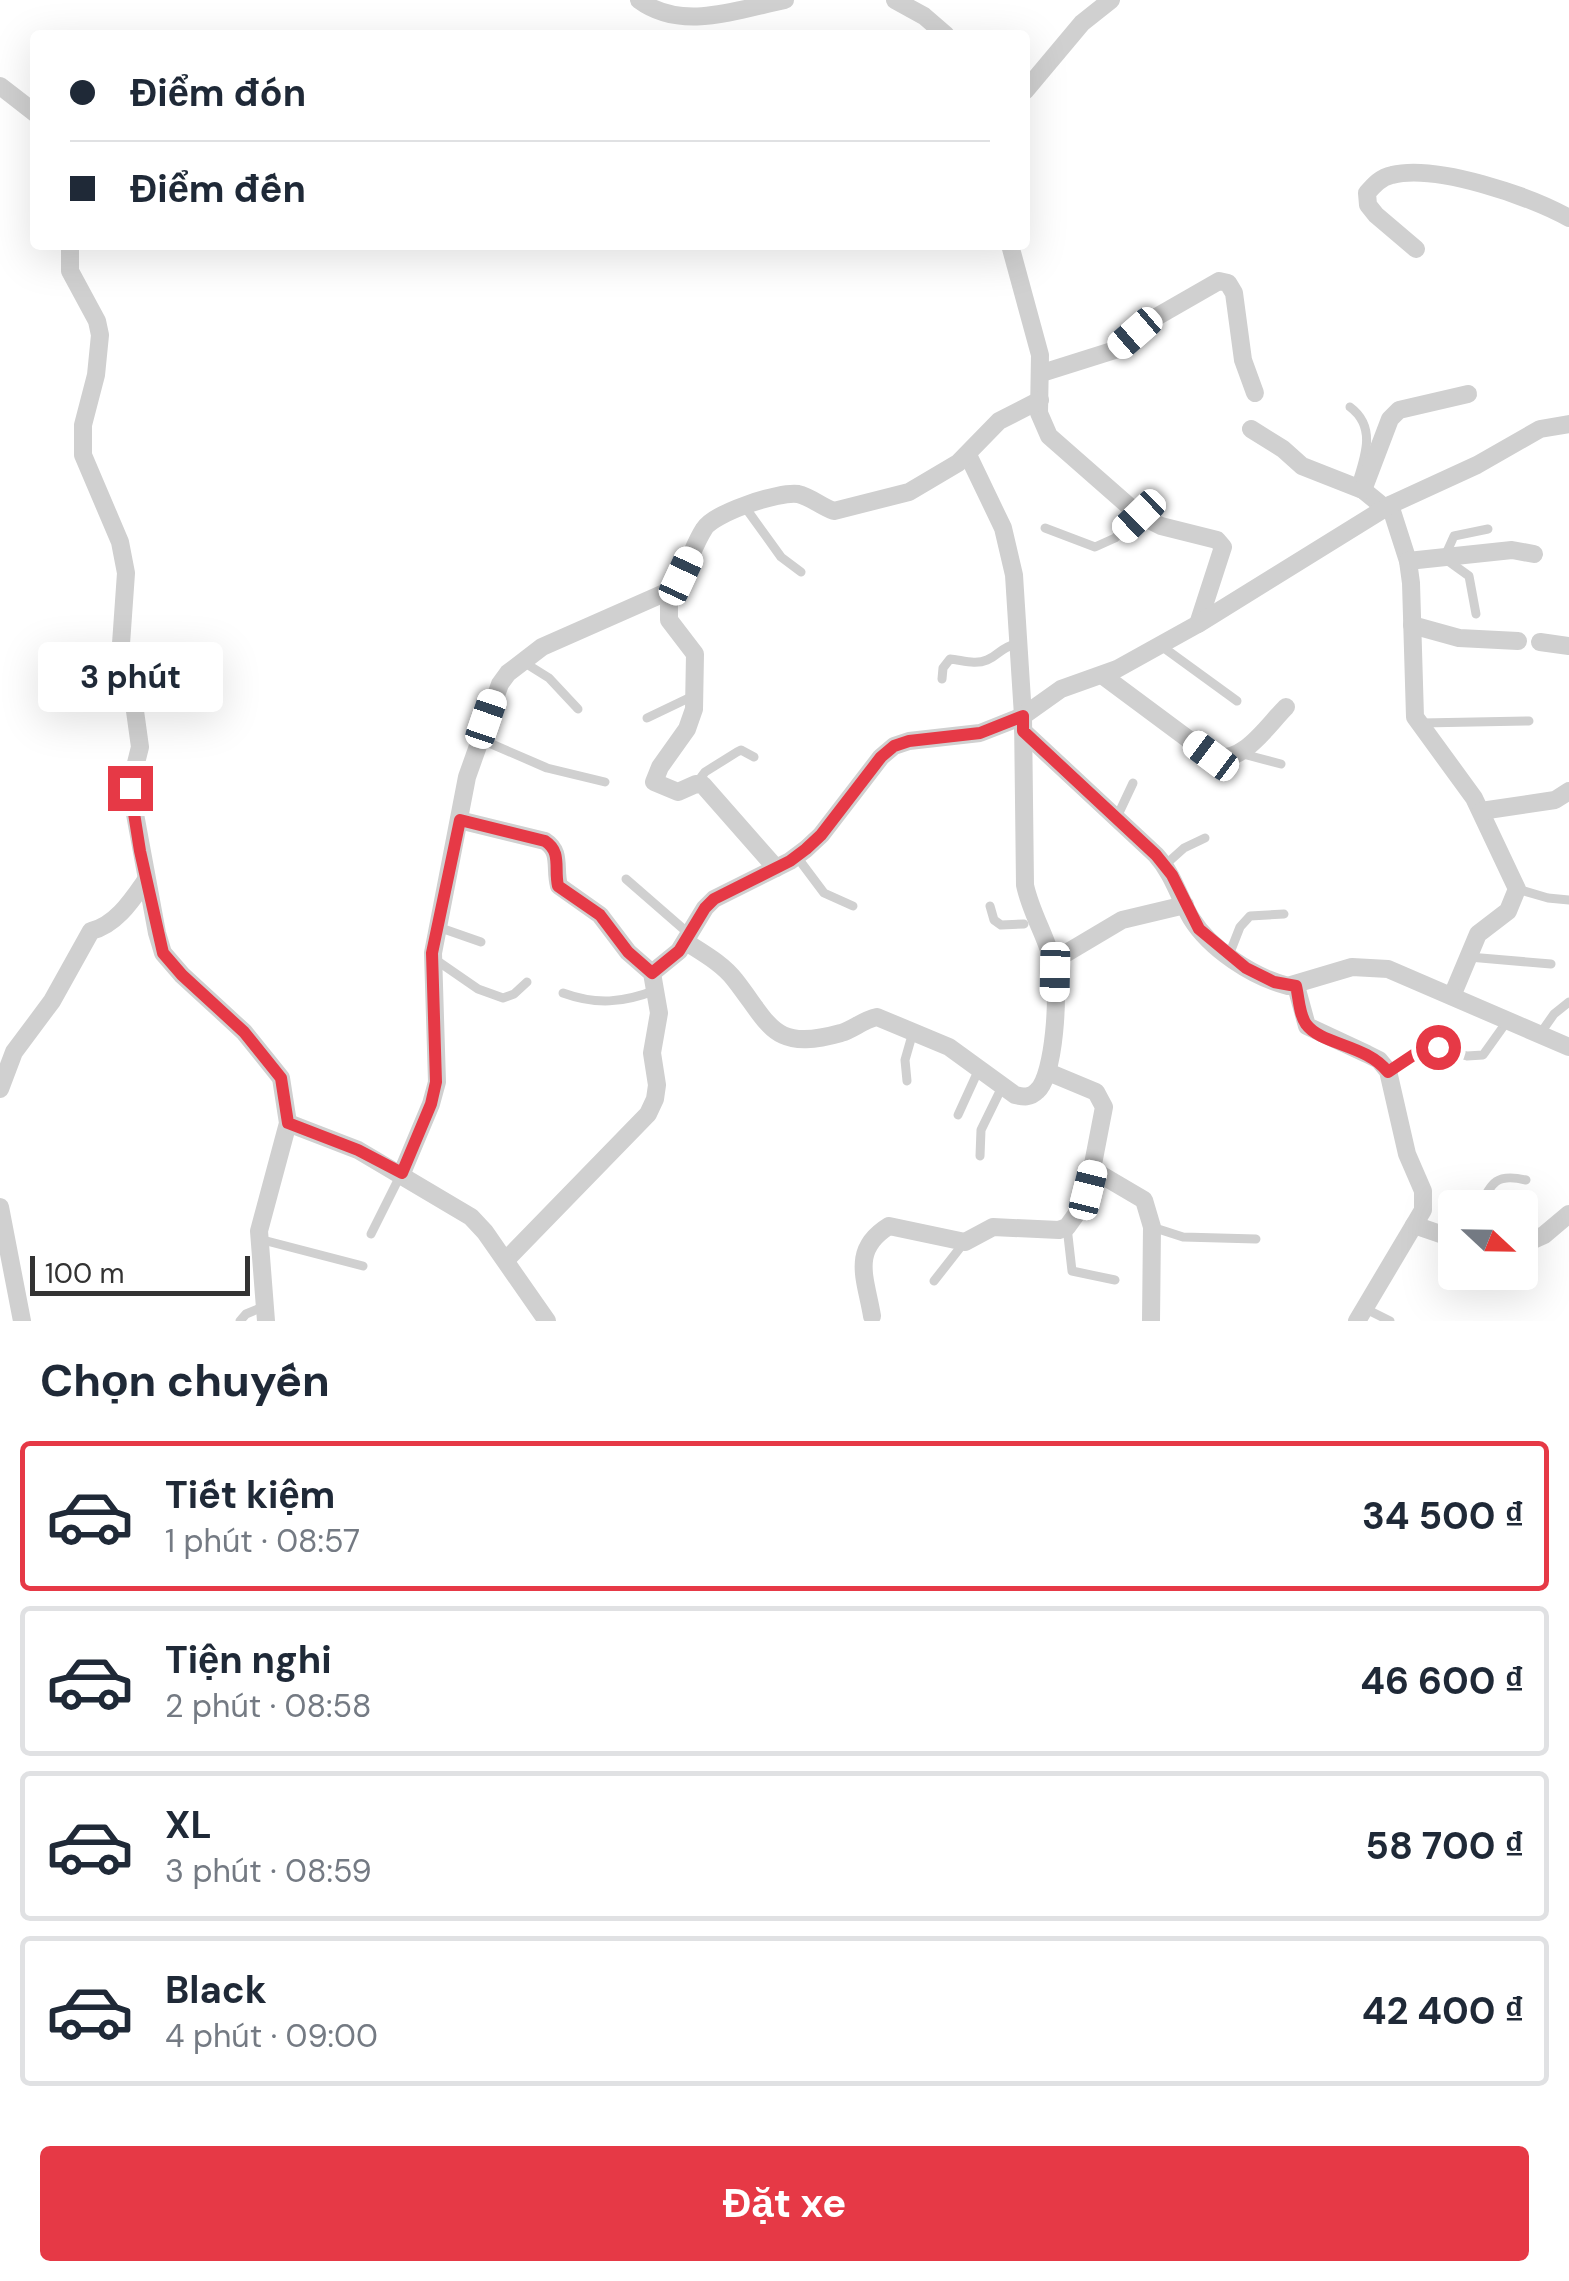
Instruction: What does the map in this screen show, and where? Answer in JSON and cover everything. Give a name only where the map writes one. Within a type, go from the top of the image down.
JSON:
[{"type":"street","points":[[639,0],[660,10],[706,16],[785,0]]},
{"type":"street","points":[[895,0],[940,30]]},
{"type":"street","points":[[1030,85],[1082,23],[1111,0]]},
{"type":"street","points":[[0,86],[30,109]]},
{"type":"street","points":[[1416,250],[1368,205],[1367,193],[1388,175],[1413,172],[1511,191],[1569,218]]},
{"type":"street","points":[[70,250],[70,271],[97,321],[100,335],[96,375],[83,426],[83,454],[120,542],[126,573],[120,658],[140,747],[130,788],[163,953],[244,1032],[281,1078],[288,1123],[264,1206],[259,1239],[266,1314]]},
{"type":"street","points":[[1011,250],[1040,356],[1042,425],[1049,436],[1139,516],[1221,543],[1223,552],[1198,624]]},
{"type":"street","points":[[1042,373],[1116,350],[1158,316],[1204,286],[1219,281],[1228,283],[1234,293],[1243,360],[1256,393]]},
{"type":"street","points":[[1359,489],[1390,420],[1399,410],[1468,394]]},
{"type":"street","points":[[402,1173],[431,1104],[436,1082],[432,958],[467,777],[500,684],[522,662],[556,638],[669,591],[681,576],[707,524],[716,516],[796,494],[824,508],[844,511],[908,492],[968,454],[999,421],[1040,400]]},
{"type":"street","points":[[654,982],[714,899],[776,868],[821,835],[881,757],[894,746],[1023,724],[1061,689],[1102,675],[1160,646],[1387,507],[1477,466],[1540,429],[1569,424]]},
{"type":"street","points":[[1250,429],[1302,466],[1359,489],[1387,507],[1408,561],[1413,706],[1418,722],[1467,786],[1516,888],[1508,911],[1478,934],[1452,996]]},
{"type":"street","points":[[688,938],[733,977],[766,1025],[778,1034],[792,1039],[838,1034],[876,1017],[949,1047],[1015,1095],[1036,1094],[1048,1072],[1054,1018],[1052,960],[1030,922],[1026,885],[1023,724],[1010,550],[968,454]]},
{"type":"street","points":[[1408,561],[1512,550],[1534,554]]},
{"type":"street","points":[[669,591],[670,620],[695,654],[692,719],[654,782],[678,792],[696,784],[709,789],[776,868]]},
{"type":"street","points":[[1412,625],[1459,638],[1518,642]]},
{"type":"street","points":[[1540,642],[1569,646]]},
{"type":"street","points":[[1102,675],[1211,756],[1223,760],[1240,753],[1286,707]]},
{"type":"street","points":[[1023,724],[1165,865],[1199,929],[1229,955],[1274,982],[1296,986],[1352,967],[1388,969],[1569,1047]]},
{"type":"street","points":[[1481,811],[1555,800],[1569,791]]},
{"type":"street","points":[[460,820],[553,846],[558,886],[600,915],[654,982],[659,1013],[652,1064],[656,1099],[648,1114],[506,1260]]},
{"type":"street","points":[[0,1089],[14,1052],[52,1000],[91,932],[103,928],[121,913],[146,880]]},
{"type":"street","points":[[1052,960],[1122,920],[1185,904]]},
{"type":"street","points":[[1296,986],[1307,1026],[1368,1054],[1388,1072],[1407,1154],[1425,1201],[1362,1315]]},
{"type":"street","points":[[872,1316],[863,1253],[889,1226],[965,1242],[993,1227],[1067,1228],[1080,1209],[1093,1170],[1104,1107],[1102,1098],[1087,1087],[1048,1072]]},
{"type":"street","points":[[288,1123],[358,1150],[471,1217],[547,1321]]},
{"type":"street","points":[[1093,1170],[1144,1200],[1152,1227],[1151,1321]]},
{"type":"street","points":[[0,1207],[22,1321]]},
{"type":"street","points":[[1538,1238],[1569,1214]]},
{"type":"street","points":[[1414,1226],[1438,1234]]},
{"type":"lane","points":[[1350,407],[1362,416],[1366,429],[1359,489]]},
{"type":"lane","points":[[745,507],[781,557],[800,572]]},
{"type":"lane","points":[[1045,528],[1094,547],[1115,538],[1139,516]]},
{"type":"lane","points":[[1476,614],[1469,576],[1443,556],[1454,536],[1488,528]]},
{"type":"lane","points":[[942,679],[943,668],[950,660],[987,660],[1002,647],[1018,642]]},
{"type":"lane","points":[[1160,646],[1236,701]]},
{"type":"lane","points":[[522,662],[549,678],[578,709]]},
{"type":"lane","points":[[647,718],[693,696]]},
{"type":"lane","points":[[1418,722],[1530,721]]},
{"type":"lane","points":[[480,739],[547,768],[604,782]]},
{"type":"lane","points":[[696,784],[706,772],[737,752],[742,750],[754,757]]},
{"type":"lane","points":[[1240,753],[1281,764]]},
{"type":"lane","points":[[1117,818],[1132,783]]},
{"type":"lane","points":[[1165,865],[1184,848],[1204,838]]},
{"type":"lane","points":[[796,856],[818,888],[853,906]]},
{"type":"lane","points":[[626,879],[688,938]]},
{"type":"lane","points":[[1516,888],[1569,900]]},
{"type":"lane","points":[[990,906],[1000,925],[1030,922]]},
{"type":"lane","points":[[1229,955],[1240,927],[1250,916],[1284,914]]},
{"type":"lane","points":[[438,927],[481,942]]},
{"type":"lane","points":[[1468,957],[1551,964]]},
{"type":"lane","points":[[432,958],[478,989],[503,998],[527,982]]},
{"type":"lane","points":[[562,993],[592,1003],[634,999],[654,982]]},
{"type":"lane","points":[[1540,1034],[1554,1014],[1569,1002]]},
{"type":"lane","points":[[1388,1072],[1432,1046],[1467,1056],[1483,1054],[1508,1020]]},
{"type":"lane","points":[[907,1081],[906,1060],[913,1032]]},
{"type":"lane","points":[[958,1115],[979,1068]]},
{"type":"lane","points":[[980,1156],[981,1130],[1002,1087]]},
{"type":"lane","points":[[371,1234],[402,1173]]},
{"type":"lane","points":[[1492,1190],[1500,1178],[1526,1180]]},
{"type":"lane","points":[[1152,1227],[1182,1237],[1256,1239]]},
{"type":"lane","points":[[1067,1228],[1072,1271],[1116,1280]]},
{"type":"lane","points":[[259,1239],[363,1266]]},
{"type":"lane","points":[[934,1280],[965,1242]]},
{"type":"lane","points":[[240,1321],[246,1314],[266,1314]]},
{"type":"lane","points":[[1362,1315],[1390,1321]]},
{"type":"route","points":[[130,788],[163,953],[244,1032],[281,1078],[288,1123],[358,1150],[402,1173],[431,1104],[436,1082],[432,953],[460,820],[553,846],[558,886],[600,915],[628,952],[652,973],[679,951],[714,899],[790,861],[821,835],[881,757],[894,746],[980,733],[1023,716],[1023,731],[1165,865],[1199,929],[1246,968],[1274,982],[1296,986],[1302,1016],[1314,1032],[1368,1054],[1388,1072],[1424,1048],[1438,1047]]}]
